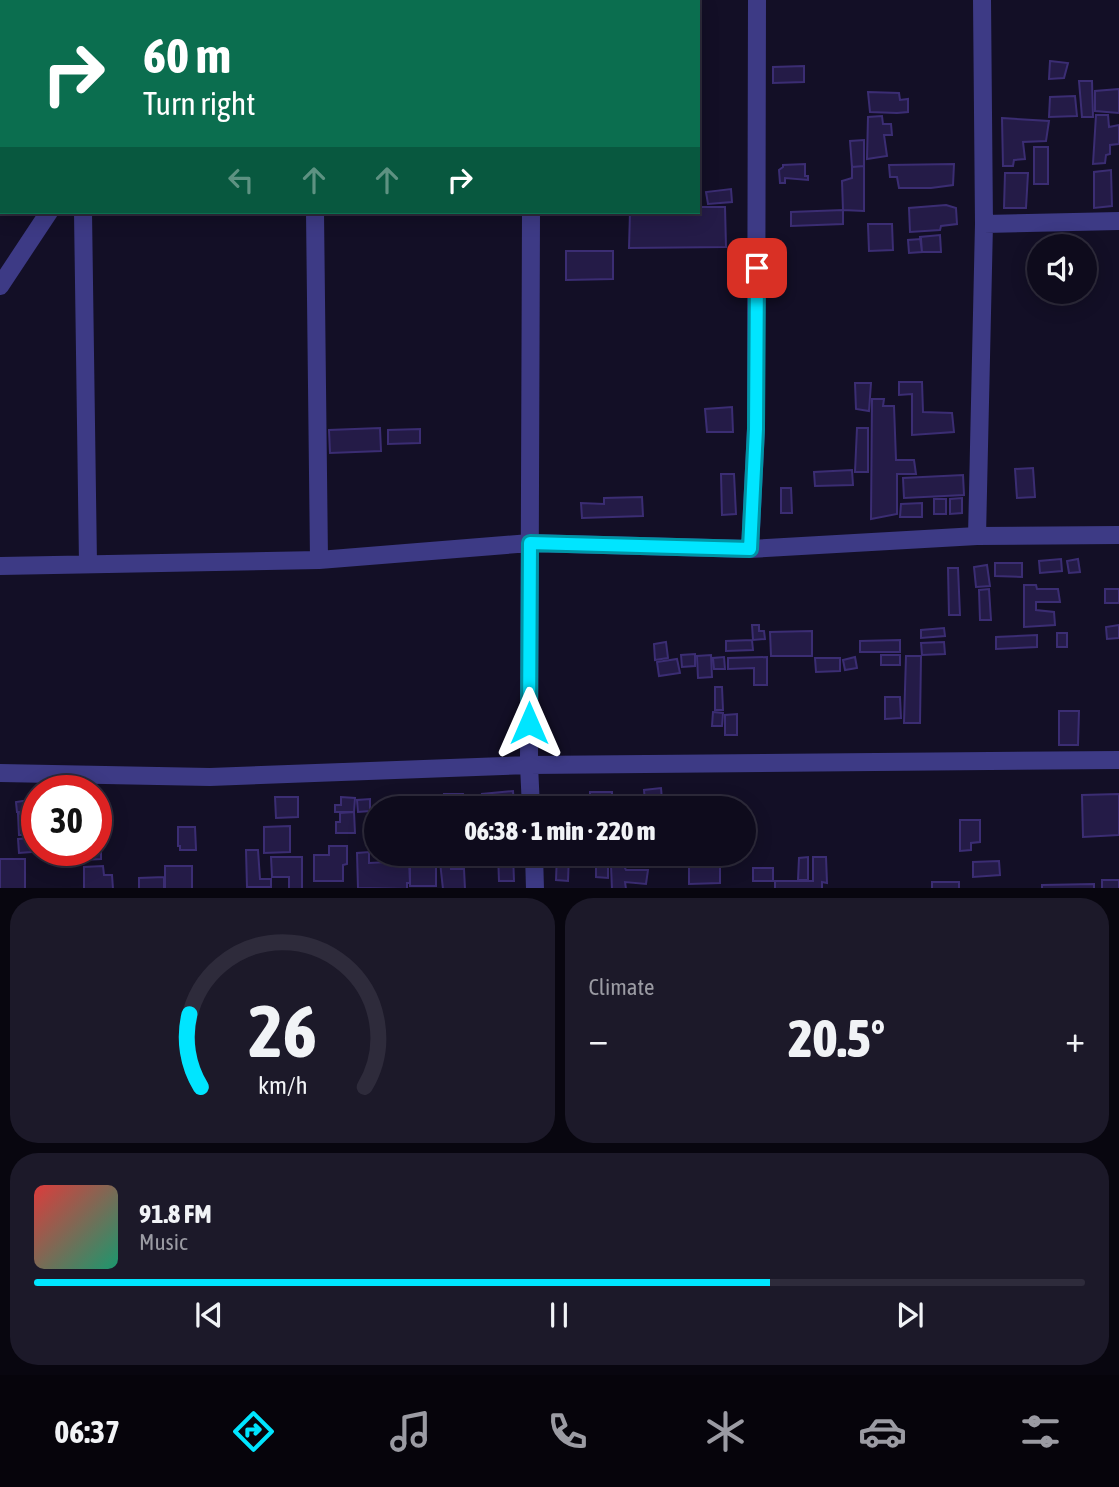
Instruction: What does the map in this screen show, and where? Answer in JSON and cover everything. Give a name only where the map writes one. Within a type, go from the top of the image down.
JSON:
[{"type":"street","points":[[750,549],[756,429],[757,0]]},
{"type":"street","points":[[977,536],[984,224],[982,0]]},
{"type":"street","points":[[0,286],[48,214]]},
{"type":"street","points":[[83,214],[88,564]]},
{"type":"street","points":[[315,214],[319,560]]},
{"type":"street","points":[[530,796],[528,765],[531,214]]},
{"type":"street","points":[[984,224],[1119,221]]},
{"type":"street","points":[[0,566],[319,560],[530,543],[750,549],[977,536],[1119,535]]},
{"type":"street","points":[[0,773],[210,777],[528,765],[1119,760]]},
{"type":"street","points":[[535,866],[536,888]]},
{"type":"building","points":[[1050,61],[1068,63],[1064,78],[1049,79]]},
{"type":"building","points":[[804,66],[804,82],[773,83],[773,67]]},
{"type":"building","points":[[1079,81],[1092,81],[1093,117],[1082,117]]},
{"type":"building","points":[[1119,89],[1119,113],[1095,111],[1095,91]]},
{"type":"building","points":[[868,92],[899,93],[900,100],[908,99],[908,112],[870,112]]},
{"type":"building","points":[[1075,96],[1077,116],[1049,117],[1050,97]]},
{"type":"building","points":[[1096,115],[1108,115],[1109,127],[1119,125],[1119,144],[1110,145],[1110,154],[1106,155],[1105,163],[1093,164]]},
{"type":"building","points":[[882,116],[883,124],[891,124],[892,135],[884,135],[887,156],[867,159],[868,117]]},
{"type":"building","points":[[1002,118],[1049,121],[1046,141],[1023,142],[1025,159],[1014,160],[1013,166],[1003,166]]},
{"type":"building","points":[[864,140],[864,166],[852,167],[850,141]]},
{"type":"building","points":[[1034,147],[1048,147],[1048,184],[1034,184]]},
{"type":"building","points":[[805,164],[805,176],[808,176],[808,180],[785,178],[785,183],[780,183],[779,170],[783,165]]},
{"type":"building","points":[[954,164],[953,185],[899,188],[897,177],[890,177],[889,165]]},
{"type":"building","points":[[864,166],[864,211],[843,210],[842,181],[852,178],[852,167]]},
{"type":"building","points":[[1111,170],[1112,206],[1094,208],[1094,172]]},
{"type":"building","points":[[1005,173],[1028,173],[1026,208],[1004,208]]},
{"type":"building","points":[[731,189],[732,202],[708,204],[706,192]]},
{"type":"building","points":[[946,205],[956,208],[957,224],[941,226],[940,230],[910,232],[909,208]]},
{"type":"building","points":[[700,207],[725,207],[726,247],[629,248],[630,214],[700,214]]},
{"type":"building","points":[[843,210],[843,224],[791,226],[791,212]]},
{"type":"building","points":[[868,224],[892,224],[893,250],[869,251]]},
{"type":"building","points":[[940,235],[941,252],[922,252],[920,237]]},
{"type":"building","points":[[921,239],[922,252],[909,253],[908,240]]},
{"type":"building","points":[[566,251],[613,251],[613,279],[566,280]]},
{"type":"building","points":[[899,382],[922,382],[923,412],[952,413],[954,432],[912,435],[912,394],[899,395]]},
{"type":"building","points":[[855,383],[871,383],[869,411],[856,409]]},
{"type":"building","points":[[872,399],[884,399],[883,406],[894,406],[896,460],[914,460],[916,474],[897,474],[897,514],[871,519]]},
{"type":"building","points":[[732,407],[733,432],[707,432],[705,409]]},
{"type":"building","points":[[380,428],[381,451],[330,453],[329,430]]},
{"type":"building","points":[[857,428],[868,428],[868,472],[855,472]]},
{"type":"building","points":[[420,429],[420,443],[388,444],[388,430]]},
{"type":"building","points":[[1033,468],[1035,497],[1017,498],[1015,469]]},
{"type":"building","points":[[852,470],[853,485],[815,486],[814,472]]},
{"type":"building","points":[[721,474],[734,474],[736,514],[722,515]]},
{"type":"building","points":[[963,475],[964,495],[904,498],[903,478]]},
{"type":"building","points":[[781,488],[791,488],[792,513],[781,513]]},
{"type":"building","points":[[642,497],[643,516],[582,518],[581,503],[604,504],[604,498]]},
{"type":"building","points":[[962,498],[962,513],[950,514],[950,499]]},
{"type":"building","points":[[934,499],[946,499],[946,514],[934,514]]},
{"type":"building","points":[[922,503],[922,517],[900,517],[901,504]]},
{"type":"building","points":[[1061,559],[1062,571],[1040,573],[1039,561]]},
{"type":"building","points":[[1078,559],[1080,572],[1069,573],[1067,561]]},
{"type":"building","points":[[995,563],[1022,563],[1022,577],[995,576]]},
{"type":"building","points":[[987,565],[990,586],[976,587],[974,567]]},
{"type":"building","points":[[948,568],[958,568],[960,615],[949,615]]},
{"type":"building","points":[[1024,585],[1036,585],[1037,589],[1058,589],[1060,602],[1036,602],[1036,610],[1054,612],[1055,625],[1024,627]]},
{"type":"building","points":[[989,589],[991,620],[980,620],[979,590]]},
{"type":"building","points":[[1105,589],[1119,589],[1119,603],[1105,603]]},
{"type":"building","points":[[752,625],[759,625],[759,631],[764,631],[765,639],[753,640]]},
{"type":"building","points":[[1119,625],[1119,638],[1107,639],[1106,627]]},
{"type":"building","points":[[944,628],[945,636],[921,638],[921,630]]},
{"type":"building","points":[[812,631],[812,656],[771,656],[770,632]]},
{"type":"building","points":[[1057,633],[1067,633],[1067,647],[1057,647]]},
{"type":"building","points":[[1037,635],[1037,647],[996,649],[996,637]]},
{"type":"building","points":[[752,640],[753,650],[726,651],[726,641]]},
{"type":"building","points":[[900,640],[900,652],[860,652],[860,641]]},
{"type":"building","points":[[666,642],[668,658],[655,660],[654,644]]},
{"type":"building","points":[[944,642],[945,654],[922,655],[921,643]]},
{"type":"building","points":[[695,654],[695,666],[682,667],[681,655]]},
{"type":"building","points":[[711,655],[712,677],[698,678],[697,656]]},
{"type":"building","points":[[881,655],[900,655],[900,665],[881,665]]},
{"type":"building","points":[[906,656],[921,656],[920,723],[904,723]]},
{"type":"building","points":[[724,657],[725,669],[714,669],[713,658]]},
{"type":"building","points":[[767,657],[767,685],[754,685],[754,668],[728,669],[728,658]]},
{"type":"building","points":[[855,657],[857,668],[845,670],[843,660]]},
{"type":"building","points":[[815,658],[840,658],[840,671],[816,672]]},
{"type":"building","points":[[677,659],[680,673],[659,676],[657,662]]},
{"type":"building","points":[[715,687],[722,687],[723,710],[715,710]]},
{"type":"building","points":[[885,697],[900,697],[901,718],[885,719]]},
{"type":"building","points":[[1059,711],[1079,711],[1078,745],[1059,745]]},
{"type":"building","points":[[713,712],[723,713],[722,726],[712,726]]},
{"type":"building","points":[[737,714],[737,735],[725,735],[725,715]]},
{"type":"building","points":[[661,788],[662,796],[644,796],[644,790]]},
{"type":"building","points":[[513,791],[513,796],[482,796]]},
{"type":"building","points":[[590,792],[612,792],[612,796],[590,796]]},
{"type":"building","points":[[463,794],[463,796],[444,796]]},
{"type":"building","points":[[1119,794],[1119,835],[1083,837],[1082,795]]},
{"type":"building","points":[[275,797],[298,797],[298,817],[276,818]]},
{"type":"building","points":[[341,797],[355,798],[354,812],[335,812],[335,805],[341,805]]},
{"type":"building","points":[[364,799],[364,812],[358,812],[357,800]]},
{"type":"building","points":[[21,801],[21,812],[17,812],[16,802]]},
{"type":"building","points":[[354,812],[355,833],[336,833],[336,822],[340,822],[340,813]]},
{"type":"building","points":[[18,814],[21,814],[21,835],[19,835]]},
{"type":"building","points":[[960,820],[980,820],[980,842],[971,843],[971,850],[960,851]]},
{"type":"building","points":[[290,826],[290,852],[264,853],[264,827]]},
{"type":"building","points":[[178,827],[195,827],[196,850],[180,850]]},
{"type":"building","points":[[18,839],[21,839],[21,853],[19,853]]},
{"type":"building","points":[[329,846],[347,846],[343,881],[314,881],[314,855],[329,855]]},
{"type":"building","points":[[246,850],[258,850],[260,879],[271,879],[271,887],[247,887]]},
{"type":"building","points":[[364,852],[364,866],[409,866],[410,883],[407,883],[407,888],[358,888],[357,853]]},
{"type":"building","points":[[271,857],[302,857],[302,888],[289,888],[289,877],[272,877]]},
{"type":"building","points":[[808,857],[808,880],[798,880],[799,858]]},
{"type":"building","points":[[813,857],[826,857],[827,883],[822,882],[822,888],[775,888],[775,881],[813,881]]},
{"type":"building","points":[[0,859],[21,859],[21,866],[25,866],[25,888],[0,888]]},
{"type":"building","points":[[999,861],[1000,875],[973,877],[973,862]]},
{"type":"building","points":[[103,866],[104,875],[112,875],[113,888],[84,888],[84,867]]},
{"type":"building","points":[[165,866],[192,866],[192,888],[165,888]]},
{"type":"building","points":[[410,866],[436,866],[436,886],[410,886]]},
{"type":"building","points":[[440,866],[464,869],[465,888],[443,888]]},
{"type":"building","points":[[498,866],[513,866],[514,881],[499,881]]},
{"type":"building","points":[[557,866],[569,866],[568,881],[556,880]]},
{"type":"building","points":[[596,866],[608,866],[608,878],[596,877]]},
{"type":"building","points":[[611,866],[624,866],[626,870],[648,870],[646,884],[625,882],[626,888],[612,888]]},
{"type":"building","points":[[689,866],[720,866],[720,883],[689,884]]},
{"type":"building","points":[[753,868],[773,868],[773,881],[753,881]]},
{"type":"building","points":[[164,877],[164,888],[139,888],[139,878]]},
{"type":"building","points":[[1102,880],[1119,880],[1119,888],[1102,888]]},
{"type":"building","points":[[932,882],[959,882],[959,888],[932,888]]},
{"type":"building","points":[[1094,884],[1094,888],[1042,888],[1042,885]]},
{"type":"route","points":[[529,723],[530,543],[750,549],[756,429],[757,268]]}]
